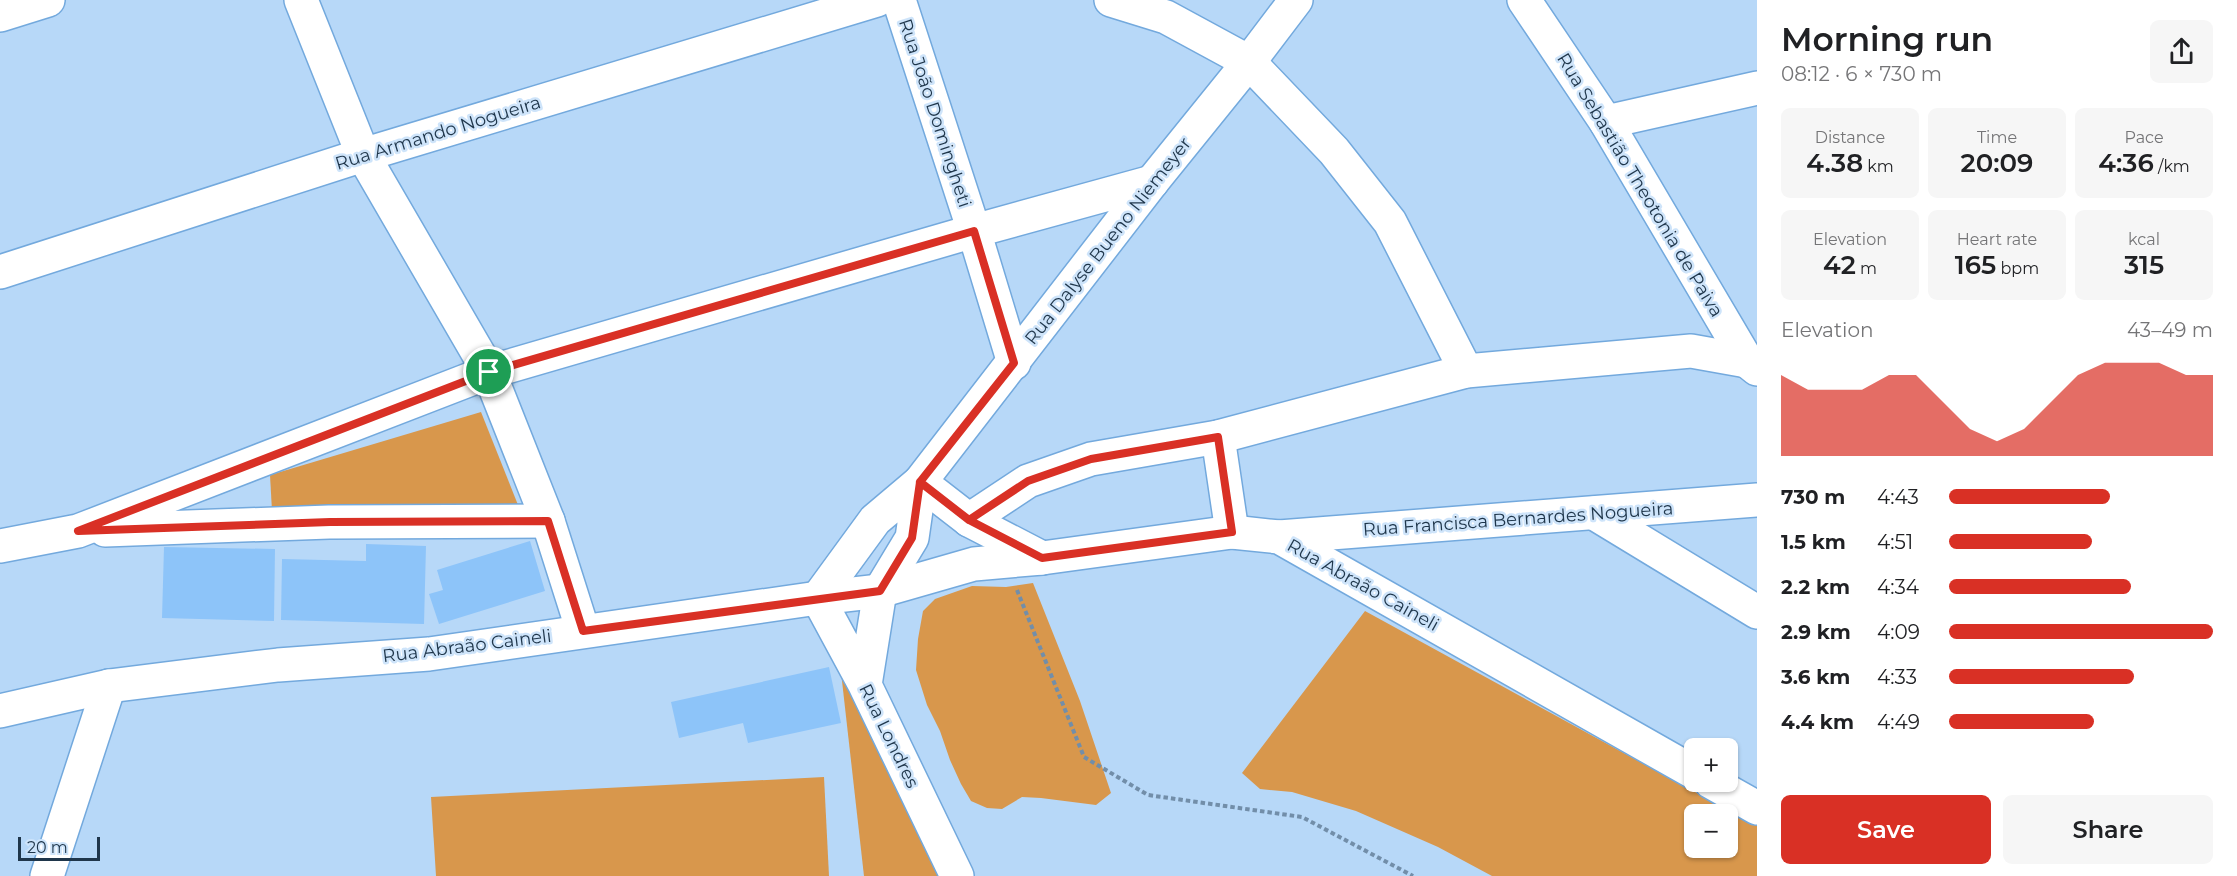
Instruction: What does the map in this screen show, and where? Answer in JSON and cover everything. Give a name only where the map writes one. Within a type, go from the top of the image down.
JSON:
[{"type":"street","points":[[0,15],[48,0]]},
{"type":"street","points":[[301,0],[363,154],[489,372],[548,521],[583,631]]},
{"type":"street","name":"Rua Armando Nogueira","points":[[0,272],[363,154],[877,0]]},
{"type":"street","name":"Rua João Domingheti","points":[[899,0],[1014,363]]},
{"type":"street","points":[[1111,0],[1166,17],[1249,62],[1334,151],[1390,222],[1466,371]]},
{"type":"street","name":"Rua Dalyse Bueno Niemeyer","points":[[818,598],[876,520],[920,482],[1296,0]]},
{"type":"street","name":"Rua Sebastião Theotonia de Paiva","points":[[1524,0],[1606,122],[1752,365]]},
{"type":"street","points":[[1606,122],[1757,88]]},
{"type":"street","points":[[78,531],[489,372],[974,231],[1152,182]]},
{"type":"street","points":[[969,520],[1028,481],[1091,459],[1218,437],[1466,371],[1691,351],[1752,365]]},
{"type":"street","points":[[1218,437],[1232,532]]},
{"type":"street","points":[[865,685],[880,591],[912,538],[920,482],[969,520],[1042,558]]},
{"type":"street","name":"Rua Francisca Bernardes Nogueira","points":[[1279,537],[1757,500]]},
{"type":"street","points":[[1594,513],[1757,612]]},
{"type":"street","points":[[0,546],[78,531],[330,522],[548,521]]},
{"type":"street","name":"Rua Abraão Caineli","points":[[0,711],[109,686],[278,665],[429,654],[880,591],[974,564],[1042,558],[1232,532],[1279,537],[1684,767]]},
{"type":"street","name":"Rua Londres","points":[[818,598],[865,685],[957,876]]},
{"type":"street","points":[[47,876],[109,686]]},
{"type":"street","points":[[1729,792],[1757,808]]},
{"type":"path","points":[[1006,562],[1083,757],[1148,795],[1302,816],[1413,876]]},
{"type":"shaded area","points":[[481,412],[520,510],[272,511],[270,475]]},
{"type":"shaded area","points":[[1033,583],[1080,701],[1111,793],[1096,805],[1022,797],[1002,809],[987,808],[971,801],[950,760],[940,731],[927,705],[916,670],[923,611],[935,599],[972,586],[1006,587]]},
{"type":"shaded area","points":[[1365,611],[1684,786],[1684,792],[1695,792],[1717,804],[1684,804],[1684,858],[1738,858],[1738,816],[1757,826],[1757,876],[1492,876],[1438,847],[1356,811],[1292,792],[1260,789],[1242,773]]},
{"type":"shaded area","points":[[841,672],[970,876],[864,876]]},
{"type":"shaded area","points":[[824,777],[829,876],[436,876],[431,797]]},
{"type":"building","points":[[530,541],[545,591],[439,624],[429,594],[443,590],[437,570]]},
{"type":"building","points":[[366,544],[426,546],[424,624],[281,620],[282,559],[366,561]]},
{"type":"building","points":[[164,547],[275,549],[274,621],[162,618]]},
{"type":"building","points":[[829,667],[841,723],[748,743],[743,723],[679,738],[671,702]]},
{"type":"route","points":[[489,372],[78,531],[330,522],[548,521],[583,631],[880,591],[912,538],[920,482],[969,520],[1028,481],[1091,459],[1218,437],[1232,532],[1204,538],[1042,558],[969,520],[920,482],[1014,363],[974,231],[489,372]]}]
